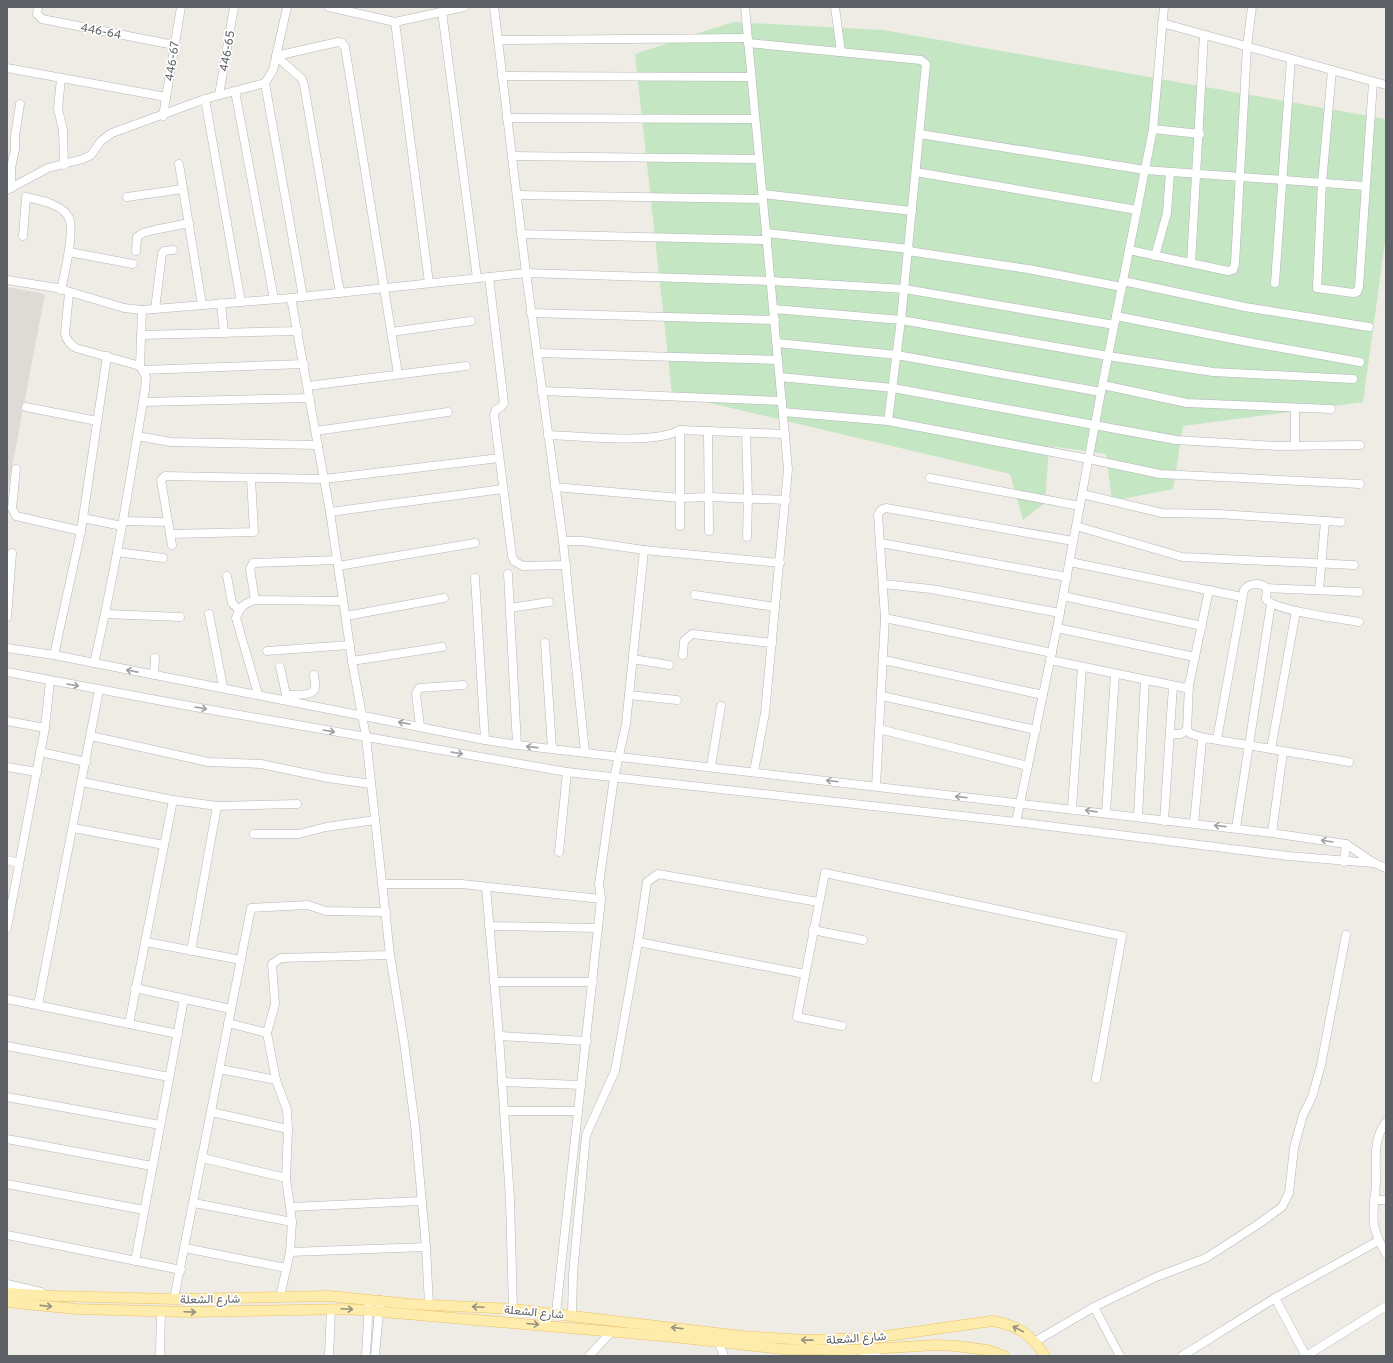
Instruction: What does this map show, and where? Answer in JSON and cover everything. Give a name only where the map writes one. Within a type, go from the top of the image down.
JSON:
[{"type":"main road","name":"شارع الشعلة","points":[[7,1293],[55,1296],[174,1299],[329,1296],[429,1305],[513,1309],[741,1336],[806,1340],[886,1336],[992,1321],[1017,1328],[1036,1341],[1045,1356]]},
{"type":"main road","name":"شارع الشعلة","points":[[7,1302],[76,1309],[161,1311],[239,1312],[332,1308],[718,1341],[782,1352],[876,1353],[936,1345],[987,1350],[1004,1356]]},
{"type":"street","name":"446-64","points":[[38,7],[37,14],[42,19],[174,45]]},
{"type":"street","name":"446-67","points":[[163,116],[181,7]]},
{"type":"street","name":"446-65","points":[[219,95],[234,7]]},
{"type":"street","points":[[287,7],[273,70],[265,83],[303,297]]},
{"type":"street","points":[[329,7],[395,22],[464,7]]},
{"type":"street","points":[[494,7],[531,313],[566,565],[585,752]]},
{"type":"street","points":[[745,7],[772,281],[788,469],[765,713],[754,771]]},
{"type":"street","points":[[835,7],[841,52]]},
{"type":"street","points":[[1016,822],[1060,613],[1108,356],[1153,129],[1164,7]]},
{"type":"street","points":[[1129,250],[1228,271],[1233,270],[1235,264],[1247,47],[1252,7]]},
{"type":"street","points":[[442,12],[477,278]]},
{"type":"street","points":[[395,22],[429,283]]},
{"type":"street","points":[[1162,23],[1386,86]]},
{"type":"street","points":[[1191,263],[1198,174],[1204,36]]},
{"type":"street","points":[[498,40],[748,41],[924,62],[926,64],[926,69],[905,289],[888,421]]},
{"type":"street","points":[[276,56],[338,42],[342,43],[345,47],[398,374]]},
{"type":"street","points":[[276,56],[302,80],[304,85],[340,293]]},
{"type":"street","points":[[1275,283],[1291,59]]},
{"type":"street","points":[[7,68],[166,97]]},
{"type":"street","points":[[1332,70],[1322,183],[1317,288],[1353,293],[1357,292],[1359,287],[1373,82]]},
{"type":"street","points":[[502,76],[751,77]]},
{"type":"street","points":[[61,78],[58,109],[63,130],[64,165]]},
{"type":"street","points":[[12,188],[48,168],[64,165],[91,155],[106,135],[163,116],[205,98],[265,83]]},
{"type":"street","points":[[235,91],[274,299]]},
{"type":"street","points":[[205,98],[241,302]]},
{"type":"street","points":[[12,188],[11,168],[16,146],[15,136],[20,104]]},
{"type":"street","points":[[507,118],[756,119]]},
{"type":"street","points":[[1153,129],[1200,134]]},
{"type":"street","points":[[920,134],[1145,170],[1365,186]]},
{"type":"street","points":[[512,156],[759,158]]},
{"type":"street","points":[[179,164],[202,305]]},
{"type":"street","points":[[916,172],[1137,210]]},
{"type":"street","points":[[1155,256],[1167,213],[1170,172]]},
{"type":"street","points":[[12,188],[26,197],[42,201],[64,211],[71,222],[65,292],[65,334],[66,340],[76,348],[107,356],[142,368],[304,364]]},
{"type":"street","points":[[126,197],[183,189]]},
{"type":"street","points":[[517,195],[763,197],[912,211]]},
{"type":"street","points":[[23,236],[26,197]]},
{"type":"street","points":[[136,251],[136,237],[143,233],[189,224]]},
{"type":"street","points":[[521,234],[767,237],[908,250],[1122,284],[1369,327]]},
{"type":"street","points":[[155,309],[162,254],[164,251],[173,250]]},
{"type":"street","points":[[69,252],[133,264]]},
{"type":"street","points":[[7,280],[65,292],[124,308],[142,310],[303,297],[526,273],[772,281],[905,289],[1114,325]]},
{"type":"street","points":[[489,277],[504,403],[502,408],[496,410],[494,415],[514,561],[523,566],[566,565]]},
{"type":"street","points":[[291,298],[316,430],[338,563],[352,661],[366,737],[390,954],[410,1082],[422,1200],[429,1305]]},
{"type":"street","points":[[221,303],[224,333]]},
{"type":"street","points":[[774,309],[901,320],[1108,356],[1213,372],[1353,379]]},
{"type":"street","points":[[94,663],[106,614],[143,402],[146,377],[142,368],[142,310]]},
{"type":"street","points":[[531,313],[775,320]]},
{"type":"street","points":[[1116,316],[1246,342],[1360,362]]},
{"type":"street","points":[[392,332],[471,321]]},
{"type":"street","points":[[141,335],[298,331]]},
{"type":"street","points":[[777,343],[897,355],[1102,388],[1180,403],[1331,409]]},
{"type":"street","points":[[537,353],[778,360]]},
{"type":"street","points":[[54,655],[81,531],[107,356]]},
{"type":"street","points":[[308,386],[466,366]]},
{"type":"street","points":[[780,377],[893,388],[1176,440],[1295,446],[1360,445]]},
{"type":"street","points":[[542,391],[782,400]]},
{"type":"street","points":[[143,402],[310,398]]},
{"type":"street","points":[[26,407],[97,421]]},
{"type":"street","points":[[1295,408],[1295,446]]},
{"type":"street","points":[[316,430],[448,412]]},
{"type":"street","points":[[783,412],[888,421],[1160,474],[1360,484]]},
{"type":"street","points":[[548,435],[647,439],[669,435],[680,430],[785,434]]},
{"type":"street","points":[[680,430],[680,526]]},
{"type":"street","points":[[708,431],[710,497],[709,531]]},
{"type":"street","points":[[746,433],[748,498],[747,537]]},
{"type":"street","points":[[137,436],[171,442],[318,445]]},
{"type":"street","points":[[172,545],[161,480],[162,477],[324,479],[499,458]]},
{"type":"street","points":[[16,469],[12,508],[16,516],[81,531]]},
{"type":"street","points":[[930,478],[1080,506]]},
{"type":"street","points":[[170,534],[254,532],[250,479]]},
{"type":"street","points":[[555,487],[680,498],[710,497],[786,500]]},
{"type":"street","points":[[330,512],[503,489]]},
{"type":"street","points":[[1082,494],[1162,513],[1219,514],[1341,522]]},
{"type":"street","points":[[876,786],[884,660],[885,618],[878,515],[881,510],[886,508],[1073,541]]},
{"type":"street","points":[[83,518],[122,523],[168,522]]},
{"type":"street","points":[[1319,590],[1320,564],[1325,521]]},
{"type":"street","points":[[1076,526],[1176,556],[1354,565]]},
{"type":"street","points":[[563,541],[582,541],[644,550],[780,563]]},
{"type":"street","points":[[256,600],[250,569],[253,563],[338,563],[475,543]]},
{"type":"street","points":[[881,543],[1067,577]]},
{"type":"street","points":[[556,1313],[593,982],[601,899],[599,884],[614,778],[626,724],[644,550]]},
{"type":"street","points":[[117,552],[163,558]]},
{"type":"street","points":[[7,617],[12,553]]},
{"type":"street","points":[[1070,562],[1242,597]]},
{"type":"street","points":[[508,574],[517,745]]},
{"type":"street","points":[[227,576],[232,603],[239,610]]},
{"type":"street","points":[[475,578],[485,740]]},
{"type":"street","points":[[883,584],[931,589],[1060,613]]},
{"type":"street","points":[[1217,739],[1242,597],[1247,586],[1258,585],[1267,588],[1359,592]]},
{"type":"street","points":[[1267,588],[1266,599],[1271,604],[1296,611],[1359,622]]},
{"type":"street","points":[[1210,590],[1189,685],[1187,730],[1191,734],[1205,738],[1349,762]]},
{"type":"street","points":[[695,595],[775,607]]},
{"type":"street","points":[[1063,596],[1202,626]]},
{"type":"street","points":[[346,616],[444,598]]},
{"type":"street","points":[[258,694],[236,618],[239,610],[245,603],[256,600],[343,601]]},
{"type":"street","points":[[510,608],[549,602]]},
{"type":"street","points":[[1236,828],[1271,604]]},
{"type":"street","points":[[1271,749],[1296,611]]},
{"type":"street","points":[[106,614],[180,618]]},
{"type":"street","points":[[209,614],[223,687]]},
{"type":"street","points":[[885,618],[1051,657],[1115,674],[1182,688],[1189,685]]},
{"type":"street","points":[[1057,628],[1195,657]]},
{"type":"street","points":[[683,655],[684,641],[692,634],[772,643]]},
{"type":"street","points":[[545,643],[552,748]]},
{"type":"street","points":[[267,650],[350,646]]},
{"type":"street","points":[[352,661],[442,647]]},
{"type":"street","points":[[7,648],[54,655],[154,675],[287,698],[363,716],[485,740],[618,757],[754,771],[1019,804],[1072,808],[1164,821],[1194,823],[1272,833],[1346,844],[1374,864]]},
{"type":"street","points":[[154,675],[155,658]]},
{"type":"street","points":[[633,660],[669,665]]},
{"type":"street","points":[[884,660],[1043,695]]},
{"type":"street","points":[[1072,808],[1082,666]]},
{"type":"street","points":[[280,667],[287,698]]},
{"type":"street","points":[[7,672],[99,690],[567,772],[614,778],[687,784],[1016,822],[1344,862],[1374,864],[1386,868]]},
{"type":"street","points":[[1106,813],[1115,674]]},
{"type":"street","points":[[287,698],[314,691],[314,675]]},
{"type":"street","points":[[1138,817],[1145,680]]},
{"type":"street","points":[[7,928],[45,728],[50,681]]},
{"type":"street","points":[[420,726],[416,694],[419,688],[463,685]]},
{"type":"street","points":[[1164,821],[1173,686]]},
{"type":"street","points":[[38,1005],[99,690]]},
{"type":"street","points":[[629,695],[677,700]]},
{"type":"street","points":[[882,696],[1036,730]]},
{"type":"street","points":[[711,766],[721,706]]},
{"type":"street","points":[[7,721],[45,728]]},
{"type":"street","points":[[880,729],[1028,766]]},
{"type":"street","points":[[1170,734],[1181,734],[1187,730]]},
{"type":"street","points":[[91,736],[208,762],[261,764],[328,778],[371,784]]},
{"type":"street","points":[[1194,823],[1202,742],[1205,738]]},
{"type":"street","points":[[40,752],[86,762]]},
{"type":"street","points":[[1272,833],[1283,752]]},
{"type":"street","points":[[7,767],[37,772]]},
{"type":"street","points":[[559,852],[567,772]]},
{"type":"street","points":[[82,782],[174,800],[217,806],[297,804]]},
{"type":"street","points":[[129,1024],[135,988],[146,942],[174,800]]},
{"type":"street","points":[[191,951],[217,806]]},
{"type":"street","points":[[254,834],[299,834],[326,827],[375,820]]},
{"type":"street","points":[[73,828],[164,845]]},
{"type":"street","points":[[1344,862],[1346,844]]},
{"type":"street","points":[[7,860],[19,862]]},
{"type":"street","points":[[842,1026],[797,1017],[818,902],[825,873],[1122,936],[1096,1079]]},
{"type":"street","points":[[572,1315],[573,1274],[586,1135],[615,1071],[647,882],[658,874],[818,902]]},
{"type":"street","points":[[382,884],[462,884],[601,899]]},
{"type":"street","points":[[486,887],[499,1036],[510,1199],[513,1309]]},
{"type":"street","points":[[174,1299],[181,1270],[251,908],[308,905],[326,911],[386,912]]},
{"type":"street","points":[[489,926],[598,928]]},
{"type":"street","points":[[813,930],[863,940]]},
{"type":"street","points":[[1036,1341],[1094,1307],[1156,1277],[1206,1258],[1275,1213],[1286,1201],[1289,1193],[1294,1148],[1303,1115],[1312,1097],[1321,1065],[1346,934]]},
{"type":"street","points":[[146,942],[241,960]]},
{"type":"street","points":[[638,942],[805,974]]},
{"type":"street","points":[[280,1297],[290,1252],[292,1222],[286,1178],[288,1129],[283,1095],[276,1080],[267,1033],[275,1004],[272,970],[275,960],[281,958],[390,954]]},
{"type":"street","points":[[494,982],[593,982]]},
{"type":"street","points":[[135,988],[231,1009]]},
{"type":"street","points":[[7,998],[178,1034]]},
{"type":"street","points":[[134,1261],[184,999]]},
{"type":"street","points":[[228,1023],[267,1033]]},
{"type":"street","points":[[499,1036],[587,1041]]},
{"type":"street","points":[[7,1046],[170,1078]]},
{"type":"street","points":[[220,1069],[276,1080]]},
{"type":"street","points":[[502,1082],[581,1085]]},
{"type":"street","points":[[7,1097],[160,1125]]},
{"type":"street","points":[[504,1111],[578,1111]]},
{"type":"street","points":[[211,1112],[288,1129]]},
{"type":"street","points":[[1386,1122],[1377,1141],[1374,1200],[1374,1225],[1378,1241],[1386,1254]]},
{"type":"street","points":[[7,1139],[152,1166]]},
{"type":"street","points":[[203,1158],[286,1178]]},
{"type":"street","points":[[7,1184],[144,1210]]},
{"type":"street","points":[[290,1207],[422,1200]]},
{"type":"street","points":[[1374,1200],[1386,1200]]},
{"type":"street","points":[[194,1203],[292,1222]]},
{"type":"street","points":[[7,1235],[181,1270]]},
{"type":"street","points":[[1182,1356],[1275,1298],[1378,1241]]},
{"type":"street","points":[[290,1252],[426,1247]]},
{"type":"street","points":[[185,1248],[286,1268]]},
{"type":"street","points":[[7,1284],[55,1296]]},
{"type":"street","points":[[1275,1298],[1306,1356],[1386,1306]]},
{"type":"street","points":[[366,1356],[369,1300]]},
{"type":"street","points":[[375,1356],[380,1300]]},
{"type":"street","points":[[1094,1307],[1120,1356]]},
{"type":"street","points":[[329,1356],[332,1308]]},
{"type":"street","points":[[160,1356],[161,1311]]},
{"type":"street","points":[[589,1356],[612,1331]]},
{"type":"street","points":[[718,1341],[724,1356]]},
{"type":"street","points":[[864,1356],[876,1353]]},
{"type":"shaded area","points":[[7,287],[45,294],[7,493]]},
{"type":"green space","points":[[733,22],[883,30],[1386,119],[1386,235],[1363,402],[1183,426],[1173,489],[1112,501],[1106,454],[1049,446],[1045,503],[1023,520],[1010,474],[672,394],[635,54]]}]
